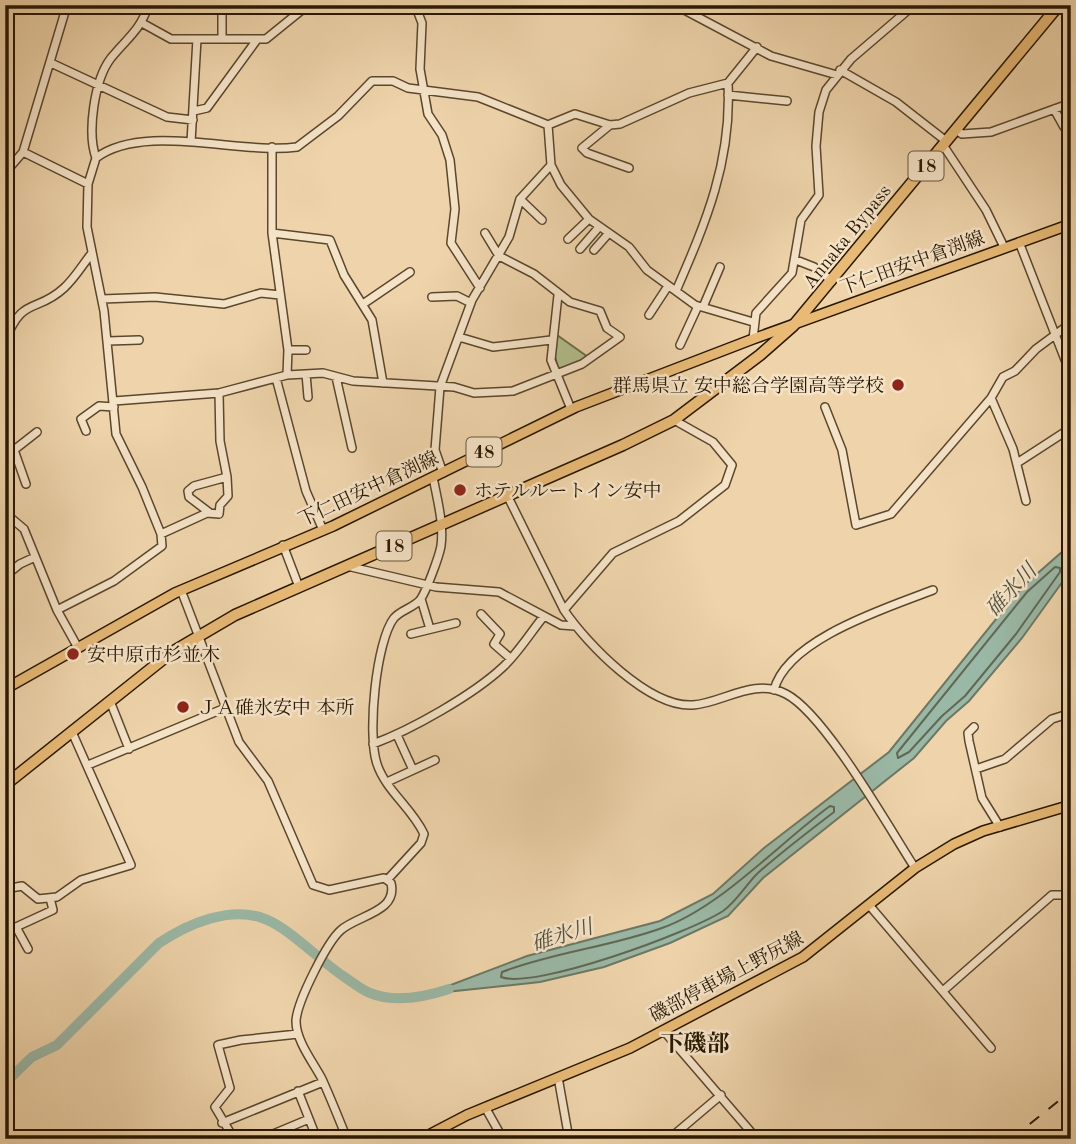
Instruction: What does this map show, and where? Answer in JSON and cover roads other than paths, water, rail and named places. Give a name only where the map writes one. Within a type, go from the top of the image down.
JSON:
[{"type":"highway","name":"Annaka Bypass","points":[[793,326],[1059,5]]},
{"type":"highway","name":"18","points":[[5,785],[110,701],[199,635],[299,587],[442,527],[674,420],[750,363],[793,326]]},
{"type":"main road","points":[[1066,5],[1071,9]]},
{"type":"main road","name":"下仁田安中倉渕線","points":[[5,689],[181,590],[323,530],[571,409],[753,339],[1071,224]]},
{"type":"main road","name":"磯部停車場上野尻線","points":[[421,1139],[485,1107],[630,1048],[803,957],[915,868],[969,837],[1071,804]]},
{"type":"street","points":[[5,173],[23,152],[51,63],[66,9],[55,5]]},
{"type":"street","points":[[57,610],[114,581],[162,546],[161,534],[116,434],[108,341],[87,228],[88,184],[96,158],[90,132],[100,84],[110,60],[142,23],[149,5]]},
{"type":"street","points":[[222,5],[222,38]]},
{"type":"street","points":[[142,23],[171,39],[222,38],[256,41],[266,39],[308,5]]},
{"type":"street","points":[[415,5],[422,23],[420,69],[428,114],[442,135],[450,160],[455,209],[451,243],[480,288]]},
{"type":"street","points":[[675,5],[788,62],[839,72],[896,102],[945,143],[986,210],[1004,247]]},
{"type":"street","points":[[753,339],[756,313],[783,286],[796,260],[801,220],[818,195],[815,164],[821,100],[839,72],[914,5]]},
{"type":"street","points":[[191,142],[197,39]]},
{"type":"street","points":[[51,63],[167,117],[194,115],[207,108],[256,41]]},
{"type":"street","points":[[629,169],[587,153],[582,148],[610,125],[632,120],[689,93],[728,83],[757,47]]},
{"type":"street","points":[[96,158],[120,145],[191,142],[297,147],[338,116],[372,81],[393,81],[408,88],[478,97],[548,125],[575,114],[610,125]]},
{"type":"street","points":[[676,291],[712,204],[723,166],[728,83]]},
{"type":"street","points":[[729,95],[787,102]]},
{"type":"street","points":[[956,130],[962,134],[991,132],[1071,103]]},
{"type":"street","points":[[1054,109],[1064,127],[1071,123]]},
{"type":"street","points":[[548,125],[551,165],[561,185],[589,219],[629,247],[647,270],[700,307],[753,322]]},
{"type":"street","points":[[272,147],[272,233],[288,350],[287,375]]},
{"type":"street","points":[[23,152],[88,184]]},
{"type":"street","points":[[430,629],[421,599],[441,548],[442,527],[435,450],[440,387],[471,303],[509,237],[520,199],[551,165]]},
{"type":"street","points":[[520,199],[542,220]]},
{"type":"street","points":[[568,239],[589,219]]},
{"type":"street","points":[[580,249],[599,227]]},
{"type":"street","points":[[272,233],[330,240],[344,275],[372,320],[383,383]]},
{"type":"street","points":[[86,431],[81,419],[99,406],[219,393],[287,375],[323,373],[353,381],[440,387],[474,393],[513,391],[582,364],[621,337],[607,328],[596,307],[570,302],[534,274],[499,256],[485,233]]},
{"type":"street","points":[[594,250],[609,233]]},
{"type":"street","points":[[1019,242],[1053,335],[1071,375]]},
{"type":"street","points":[[5,342],[13,320],[24,310],[65,287],[92,253]]},
{"type":"street","points":[[796,260],[814,267],[832,281]]},
{"type":"street","points":[[680,345],[720,267]]},
{"type":"street","points":[[363,304],[410,272]]},
{"type":"street","points":[[649,314],[668,286]]},
{"type":"street","points":[[102,299],[155,298],[225,304],[261,293],[279,295]]},
{"type":"street","points":[[558,295],[550,352],[554,373],[571,409]]},
{"type":"street","points":[[432,298],[457,296],[471,303]]},
{"type":"street","points":[[824,407],[842,450],[856,524],[891,514],[991,398],[997,383],[1071,323]]},
{"type":"street","points":[[458,337],[494,347],[551,340]]},
{"type":"street","points":[[108,341],[139,340]]},
{"type":"street","points":[[288,350],[306,350]]},
{"type":"street","points":[[306,374],[308,397]]},
{"type":"street","points":[[336,377],[352,448]]},
{"type":"street","points":[[276,378],[306,491],[323,530]]},
{"type":"street","points":[[161,534],[210,513],[219,513],[220,505],[228,496],[220,441],[219,393]]},
{"type":"street","points":[[991,398],[1017,463],[1026,501]]},
{"type":"street","points":[[564,610],[613,553],[680,520],[725,485],[732,465],[713,442],[674,420]]},
{"type":"street","points":[[1017,463],[1071,428]]},
{"type":"street","points":[[5,451],[14,450],[37,432]]},
{"type":"street","points":[[14,450],[26,484]]},
{"type":"street","points":[[210,513],[189,497],[188,491],[194,486],[227,477]]},
{"type":"street","points":[[508,497],[564,610],[575,626],[601,652],[660,700],[693,705],[744,691],[774,690],[785,693],[804,709],[849,766],[915,868]]},
{"type":"street","points":[[5,513],[24,529],[57,610],[78,646]]},
{"type":"street","points":[[284,545],[299,587]]},
{"type":"street","points":[[5,576],[19,564],[35,557]]},
{"type":"street","points":[[347,566],[426,585],[499,592],[561,625],[575,626]]},
{"type":"street","points":[[181,590],[199,635],[198,641],[239,742],[268,781],[313,885],[329,890],[387,879],[425,839],[421,827],[396,798],[377,764],[373,744],[372,709],[387,629],[401,611],[421,599]]},
{"type":"street","points":[[774,690],[779,674],[835,629],[933,590]]},
{"type":"street","points":[[481,614],[500,634],[494,644],[510,658]]},
{"type":"street","points":[[373,744],[397,735],[503,667],[544,616]]},
{"type":"street","points":[[411,634],[456,623]]},
{"type":"street","points":[[110,701],[130,749]]},
{"type":"street","points":[[88,765],[225,708]]},
{"type":"street","points":[[976,769],[1005,759],[1052,719],[1071,713]]},
{"type":"street","points":[[974,727],[968,733],[982,798],[1000,827]]},
{"type":"street","points":[[5,889],[22,886],[38,899],[50,898],[81,880],[131,865],[72,732]]},
{"type":"street","points":[[397,735],[413,770]]},
{"type":"street","points":[[387,782],[435,760]]},
{"type":"street","points":[[347,1139],[323,1082],[298,1034],[299,1007],[330,943],[339,931],[390,901],[392,888],[387,879]]},
{"type":"street","points":[[944,990],[1052,895],[1064,895],[1071,902]]},
{"type":"street","points":[[29,950],[16,927],[53,910],[50,898]]},
{"type":"street","points":[[869,905],[991,1048]]},
{"type":"street","points":[[663,1030],[757,1139]]},
{"type":"street","points":[[234,1139],[222,1123],[215,1107],[230,1088],[218,1045],[298,1034]]},
{"type":"street","points":[[558,1077],[569,1139]]},
{"type":"street","points":[[222,1123],[323,1082]]},
{"type":"street","points":[[298,1091],[317,1139]]},
{"type":"street","points":[[669,1139],[721,1095]]},
{"type":"street","points":[[485,1107],[503,1139]]},
{"type":"street","points":[[261,1139],[309,1119]]},
{"type":"water","points":[[1071,544],[1071,570],[1022,638],[969,701],[946,721],[914,758],[763,878],[728,916],[670,943],[604,967],[540,982],[427,994],[527,956],[660,921],[713,894],[764,848],[889,752],[1022,587]]},
{"type":"waterway","name":"碓氷川","points":[[5,1083],[32,1057],[57,1045],[159,943],[196,923],[224,915],[252,915],[274,923],[359,987],[379,996],[410,998],[449,989]]},
{"type":"railway","points":[[1011,1139],[1071,1091]]},
{"type":"place","name":"群馬県立 安中総合学園高等学校","points":[[898,385]]},
{"type":"place","name":"ホテルルートイン安中","points":[[460,490]]},
{"type":"place","name":"安中原市杉並木","points":[[73,654]]},
{"type":"place","name":"ＪＡ碓氷安中 本所","points":[[183,707]]},
{"type":"district","name":"下磯部","points":[[695,1043]]}]
